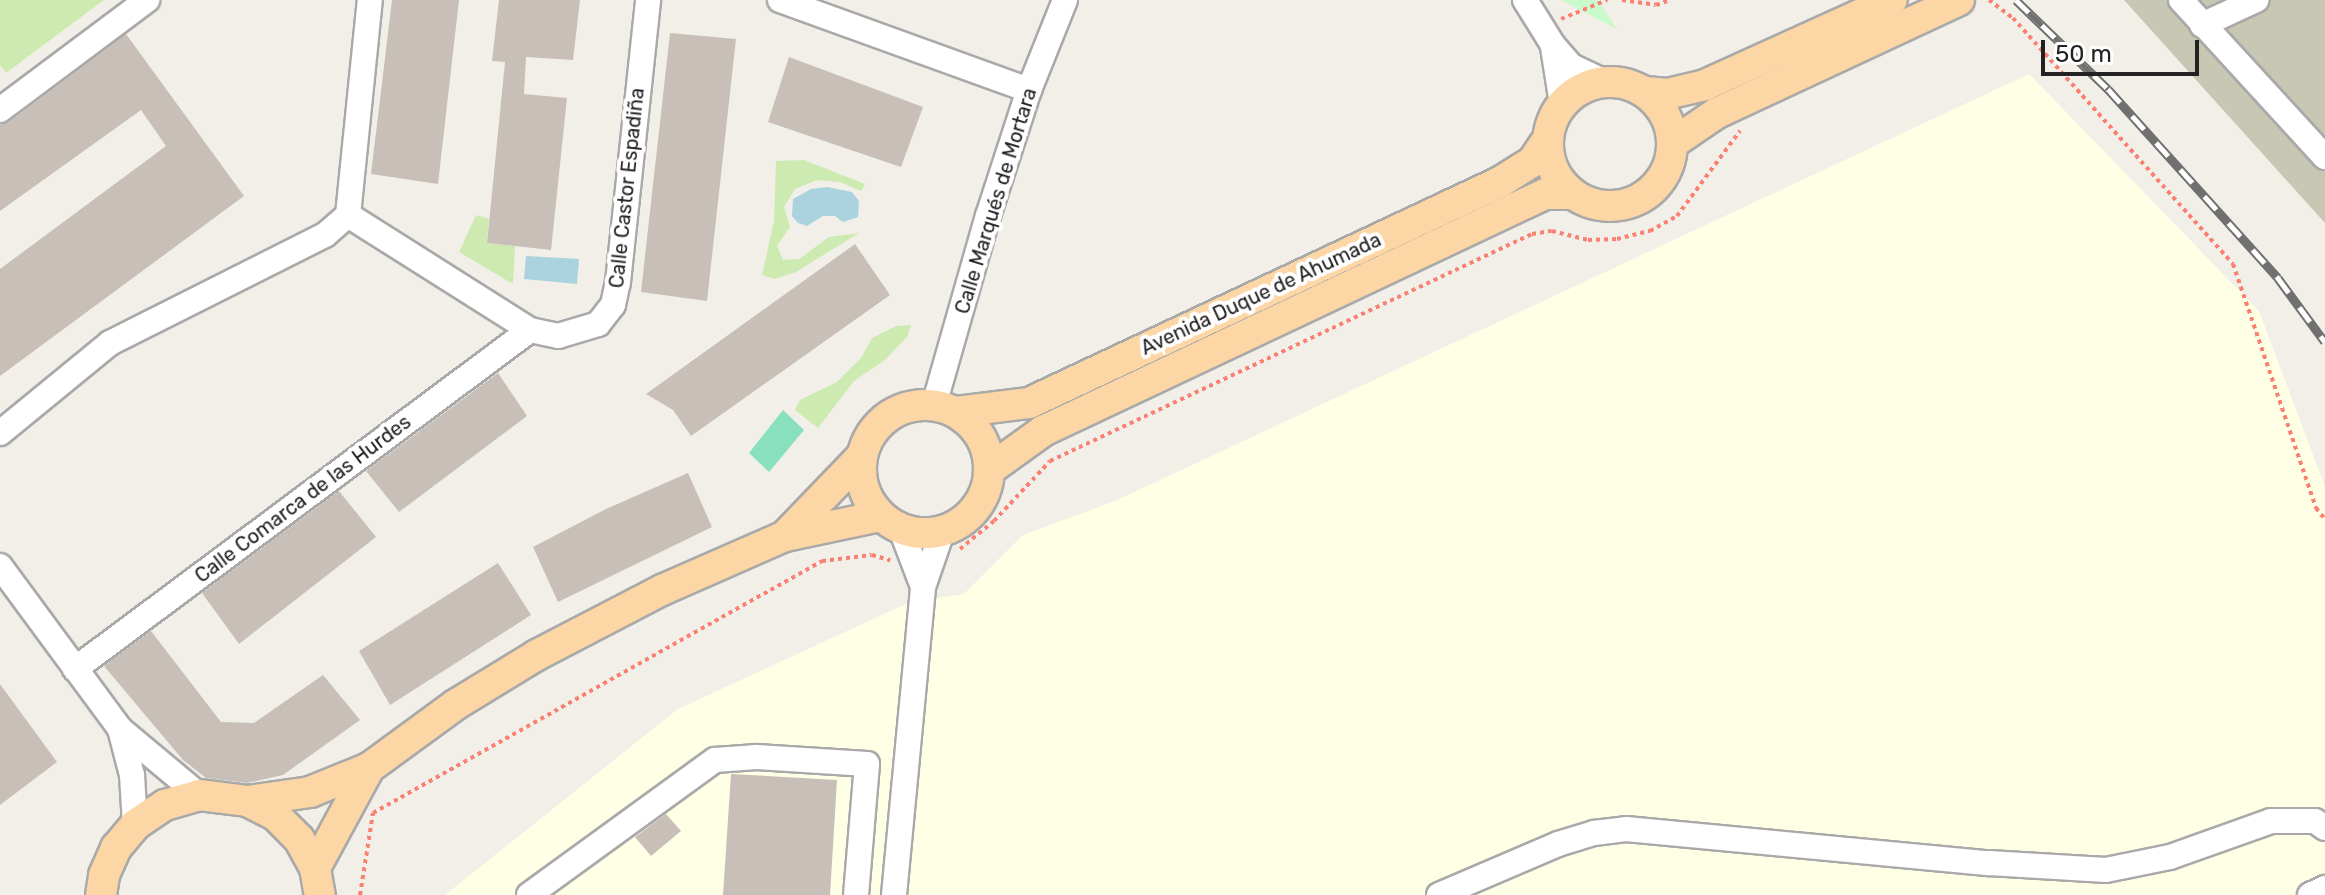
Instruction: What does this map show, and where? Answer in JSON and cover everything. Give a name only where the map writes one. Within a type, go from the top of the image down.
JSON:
[{"type":"main road","points":[[1646,92],[1666,115],[1673,143],[1661,181],[1640,200],[1615,207],[1600,206],[1572,194],[1552,167],[1548,139],[1562,104],[1589,86],[1605,82],[1622,83],[1646,92],[1667,94],[1705,85],[1892,0]]},
{"type":"main road","points":[[1673,143],[1717,113],[1952,4]]},
{"type":"main road","name":"Avenida Duque de Ahumada","points":[[945,408],[1029,403],[1500,182],[1533,161],[1548,139]]},
{"type":"main road","name":"Avenida Duque de Ahumada","points":[[989,470],[1058,424],[1545,194],[1572,194]]},
{"type":"main road","points":[[101,895],[104,875],[116,848],[135,825],[165,805],[199,795],[247,801],[310,792],[369,768],[455,705],[537,655],[662,590],[785,536],[891,522],[926,533],[954,527],[972,512],[984,494],[989,470],[986,449],[976,429],[945,408],[909,406],[885,418],[870,435],[861,457],[785,536]]},
{"type":"main road","points":[[861,457],[861,479],[867,498],[891,522]]},
{"type":"main road","points":[[317,881],[369,768]]},
{"type":"main road","points":[[247,801],[276,816],[299,839],[317,881]]},
{"type":"street","points":[[0,90],[123,0]]},
{"type":"street","points":[[0,110],[147,0]]},
{"type":"street","points":[[0,433],[110,343],[325,235],[348,215],[370,0]]},
{"type":"street","name":"Calle Castor Espadiña","points":[[348,215],[530,330],[558,336],[598,324],[613,305],[648,0]]},
{"type":"street","points":[[780,0],[1029,90]]},
{"type":"street","name":"Calle Marqués de Mortara","points":[[945,408],[988,216],[1029,90],[1065,0]]},
{"type":"street","points":[[1525,0],[1547,36],[1571,66],[1605,82]]},
{"type":"street","points":[[2181,0],[2325,157]]},
{"type":"street","points":[[2202,25],[2256,0]]},
{"type":"street","points":[[1547,36],[1562,104]]},
{"type":"street","name":"Calle Comarca de las Hurdes","points":[[75,669],[530,330]]},
{"type":"street","points":[[891,522],[924,562]]},
{"type":"street","points":[[894,895],[924,562],[943,529]]},
{"type":"street","points":[[0,566],[120,729],[199,795]]},
{"type":"street","points":[[120,729],[132,775],[135,825]]},
{"type":"street","points":[[529,895],[715,760],[757,757],[867,764],[856,894]]},
{"type":"street","points":[[1439,895],[1558,844],[1594,833],[1626,829],[1989,863],[2106,870],[2170,857],[2271,821],[2315,821],[2325,828]]},
{"type":"street","points":[[2310,895],[2325,888]]},
{"type":"path","points":[[1547,36],[1607,0]]},
{"type":"path","points":[[1622,0],[1656,5],[1670,0]]},
{"type":"path","points":[[1989,0],[2013,18],[2233,264],[2316,508],[2325,519]]},
{"type":"path","points":[[360,895],[373,813],[822,561],[872,555],[947,563],[1050,461],[1532,234],[1552,231],[1602,239],[1650,231],[1677,216],[1739,133],[1742,123]]},
{"type":"shaded area","points":[[2124,0],[2325,0],[2325,223]]},
{"type":"shaded area","points":[[2029,74],[2259,311],[2325,487],[2325,895],[445,895],[678,709],[910,602],[964,594],[1023,535],[1115,501]]},
{"type":"green space","points":[[0,0],[104,0],[6,73],[0,65]]},
{"type":"green space","points":[[1561,0],[1598,0],[1617,29]]},
{"type":"green space","points":[[804,160],[865,184],[861,191],[840,182],[817,180],[795,189],[784,207],[790,227],[777,246],[783,260],[799,259],[829,237],[859,233],[796,272],[774,279],[762,275],[774,221],[776,161]]},
{"type":"green space","points":[[476,215],[489,219],[487,243],[515,246],[513,284],[459,252]]},
{"type":"green space","points":[[911,325],[907,337],[885,360],[854,381],[818,428],[795,410],[800,400],[837,382],[861,358],[872,338],[896,326]]},
{"type":"green space","points":[[783,410],[804,430],[769,472],[749,453]]},
{"type":"water","points":[[827,187],[852,192],[859,201],[858,217],[843,222],[835,216],[823,216],[807,226],[798,223],[792,216],[793,199],[811,189]]},
{"type":"water","points":[[526,256],[579,259],[577,284],[524,279]]},
{"type":"building","points":[[392,0],[459,0],[438,184],[371,174]]},
{"type":"building","points":[[499,0],[580,0],[573,60],[526,57],[524,94],[567,98],[551,250],[487,243],[505,62],[492,61]]},
{"type":"building","points":[[670,33],[736,39],[707,301],[641,292]]},
{"type":"building","points":[[126,34],[244,196],[0,376],[0,269],[166,146],[141,110],[0,211],[0,125],[9,122]]},
{"type":"building","points":[[789,57],[923,107],[901,167],[768,122]]},
{"type":"building","points":[[855,244],[890,295],[691,436],[673,410],[646,394]]},
{"type":"building","points":[[498,373],[527,416],[399,512],[366,471]]},
{"type":"building","points":[[688,473],[712,527],[558,602],[533,547],[606,509]]},
{"type":"building","points":[[339,491],[376,537],[239,644],[202,593]]},
{"type":"building","points":[[498,563],[531,615],[390,705],[359,651]]},
{"type":"building","points":[[151,631],[221,722],[254,723],[323,675],[360,720],[283,775],[247,783],[206,778],[183,760],[104,666]]},
{"type":"building","points":[[0,684],[57,762],[0,805]]},
{"type":"building","points":[[731,774],[837,780],[830,895],[723,895]]},
{"type":"building","points":[[666,814],[681,831],[651,856],[635,837]]},
{"type":"railway","points":[[2016,0],[2108,89],[2278,278],[2325,342]]}]
